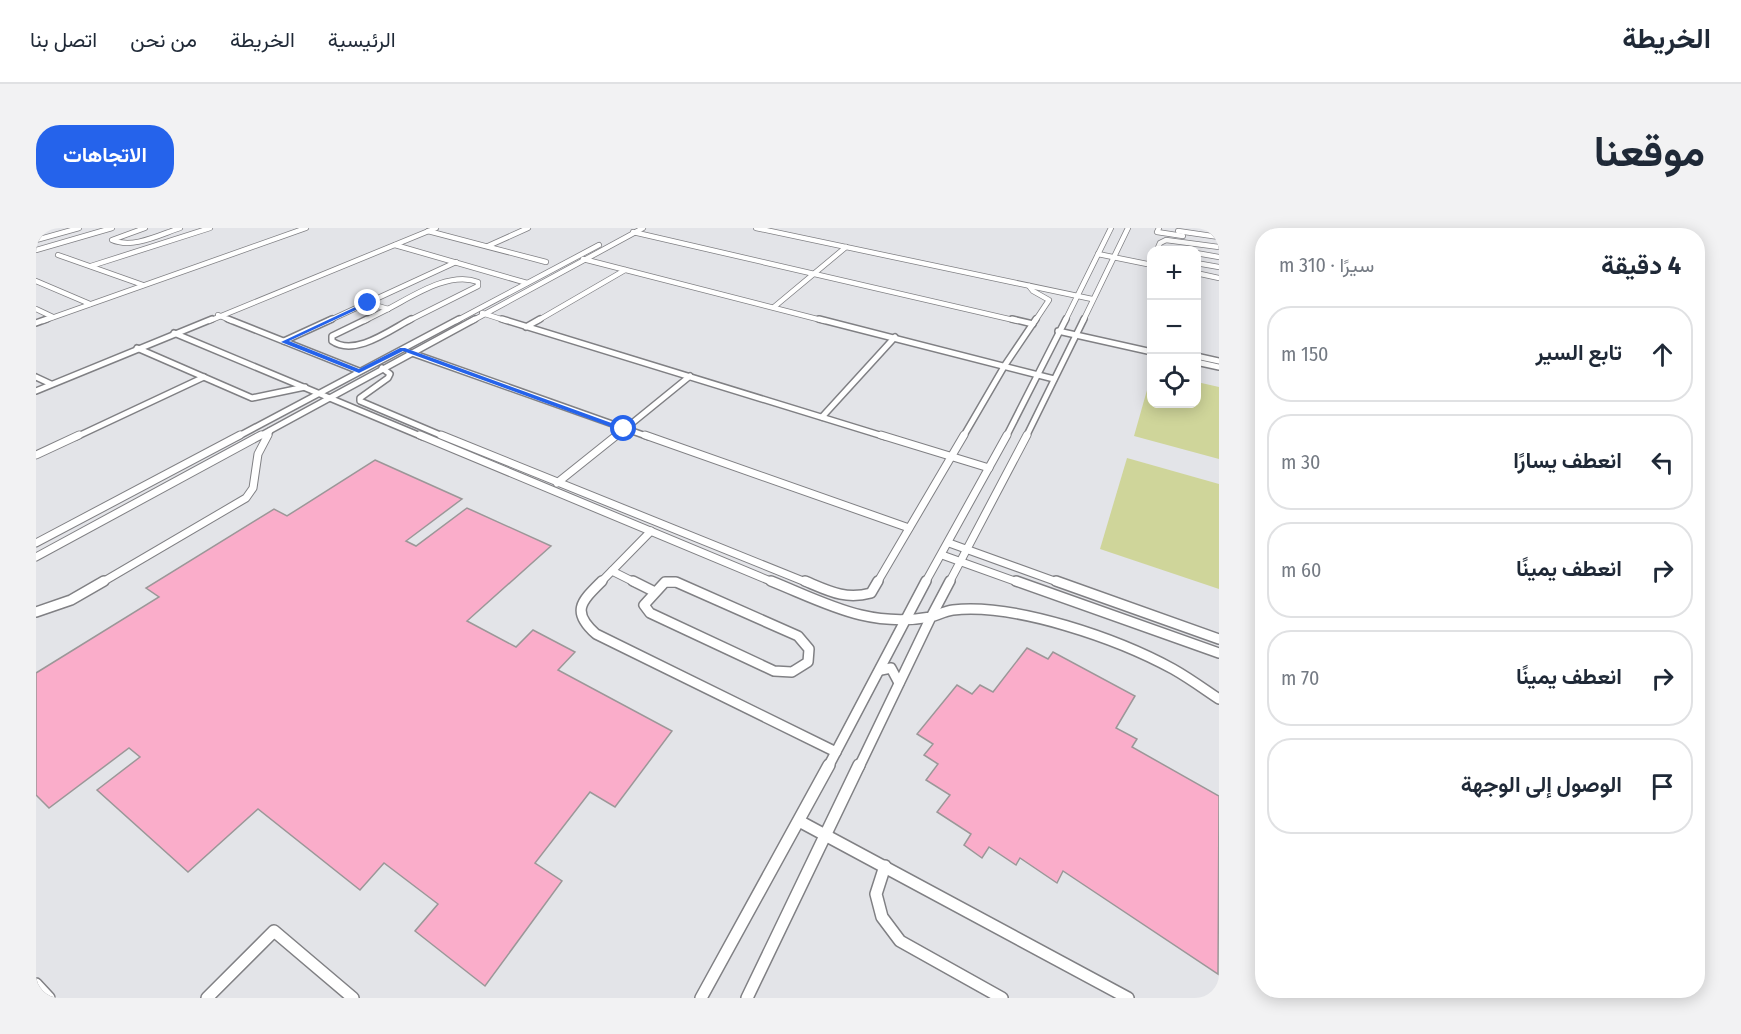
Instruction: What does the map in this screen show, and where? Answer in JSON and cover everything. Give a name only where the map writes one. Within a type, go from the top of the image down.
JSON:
[{"type":"lane","points":[[36,240],[79,228]]},
{"type":"lane","points":[[36,249],[101,228]]},
{"type":"lane","points":[[36,249],[112,228]]},
{"type":"lane","points":[[146,228],[112,240],[122,244],[132,243],[180,228]]},
{"type":"lane","points":[[91,267],[210,228]]},
{"type":"lane","points":[[36,323],[306,228]]},
{"type":"lane","points":[[36,391],[436,228]]},
{"type":"lane","points":[[487,247],[528,228]]},
{"type":"lane","points":[[36,543],[527,283],[631,230],[643,228]]},
{"type":"lane","points":[[756,228],[1092,298]]},
{"type":"lane","points":[[700,998],[881,670],[902,623],[949,543],[1111,228]]},
{"type":"lane","points":[[747,998],[931,617],[962,561],[1128,228]]},
{"type":"lane","points":[[1161,228],[1157,232],[1211,241],[1212,236],[1219,237]]},
{"type":"lane","points":[[1208,228],[1219,230]]},
{"type":"lane","points":[[36,557],[584,260],[631,230],[1033,324]]},
{"type":"lane","points":[[428,231],[546,262]]},
{"type":"lane","points":[[162,234],[177,239]]},
{"type":"lane","points":[[1159,246],[1166,240],[1219,247]]},
{"type":"lane","points":[[394,245],[527,283]]},
{"type":"lane","points":[[774,307],[846,247]]},
{"type":"lane","points":[[1098,254],[1147,264]]},
{"type":"lane","points":[[1201,254],[1219,257]]},
{"type":"lane","points":[[58,255],[143,285]]},
{"type":"lane","points":[[576,258],[1054,379]]},
{"type":"lane","points":[[284,342],[456,262]]},
{"type":"lane","points":[[1201,264],[1219,267]]},
{"type":"lane","points":[[526,327],[625,270]]},
{"type":"lane","points":[[1201,274],[1219,278]]},
{"type":"lane","points":[[368,303],[388,309],[455,279],[473,278],[478,282],[478,286],[359,345],[348,347],[336,345],[332,341],[332,336],[388,309]]},
{"type":"lane","points":[[36,281],[90,304]]},
{"type":"lane","points":[[382,368],[390,374],[388,378],[363,394],[360,401],[837,594],[856,597],[871,593],[1005,365],[1049,300],[1029,286]]},
{"type":"lane","points":[[36,309],[53,317]]},
{"type":"lane","points":[[474,311],[989,468]]},
{"type":"lane","points":[[218,315],[359,371]]},
{"type":"lane","points":[[1059,328],[1147,351]]},
{"type":"lane","points":[[1076,332],[1147,345]]},
{"type":"lane","points":[[174,333],[836,608],[879,622],[902,623],[951,610],[1026,617],[1091,634],[1172,668],[1219,699]]},
{"type":"lane","points":[[822,417],[895,337]]},
{"type":"lane","points":[[137,348],[252,398],[305,387]]},
{"type":"lane","points":[[402,349],[909,528]]},
{"type":"lane","points":[[1201,357],[1219,361]]},
{"type":"lane","points":[[1201,363],[1219,368]]},
{"type":"lane","points":[[549,488],[690,376]]},
{"type":"lane","points":[[36,377],[51,384]]},
{"type":"lane","points":[[36,455],[204,377]]},
{"type":"lane","points":[[36,612],[71,600],[246,498],[253,488],[258,454],[270,430]]},
{"type":"lane","points":[[651,531],[582,601],[579,612],[583,623],[596,634],[836,752]]},
{"type":"lane","points":[[36,537],[58,532]]},
{"type":"lane","points":[[949,543],[1219,639]]},
{"type":"lane","points":[[942,555],[1219,653]]},
{"type":"lane","points":[[612,571],[655,592]]},
{"type":"lane","points":[[665,582],[676,582],[798,636],[809,649],[808,662],[795,673],[785,674],[774,671],[650,613],[644,605],[655,592],[665,582]]},
{"type":"lane","points":[[881,670],[891,668],[896,672],[899,682]]},
{"type":"lane","points":[[799,821],[1128,998]]},
{"type":"lane","points":[[885,866],[876,894],[882,917],[900,941],[1002,998]]},
{"type":"lane","points":[[207,998],[274,931],[353,998]]},
{"type":"lane","points":[[36,984],[49,998]]},
{"type":"green space","points":[[1201,383],[1219,387],[1219,459],[1134,436],[1147,390],[1147,408],[1201,408]]},
{"type":"green space","points":[[1127,458],[1219,484],[1219,589],[1100,549]]},
{"type":"building","points":[[375,460],[462,499],[406,541],[416,546],[467,508],[551,546],[467,621],[516,647],[533,630],[575,652],[558,670],[672,731],[615,807],[590,792],[535,863],[562,881],[485,986],[415,931],[438,904],[384,863],[360,890],[258,809],[188,872],[97,790],[140,757],[129,748],[49,808],[36,795],[36,673],[159,597],[146,588],[274,509],[287,516]]},
{"type":"building","points":[[1027,648],[1048,659],[1053,652],[1135,696],[1116,728],[1137,739],[1132,747],[1219,796],[1218,974],[1063,871],[1057,883],[1020,858],[1016,865],[989,847],[982,858],[964,845],[971,834],[937,812],[950,795],[926,780],[938,764],[924,755],[933,744],[917,734],[957,685],[972,694],[980,685],[993,692]]},
{"type":"route","points":[[368,303],[284,342],[359,371],[402,349],[624,429]]}]
